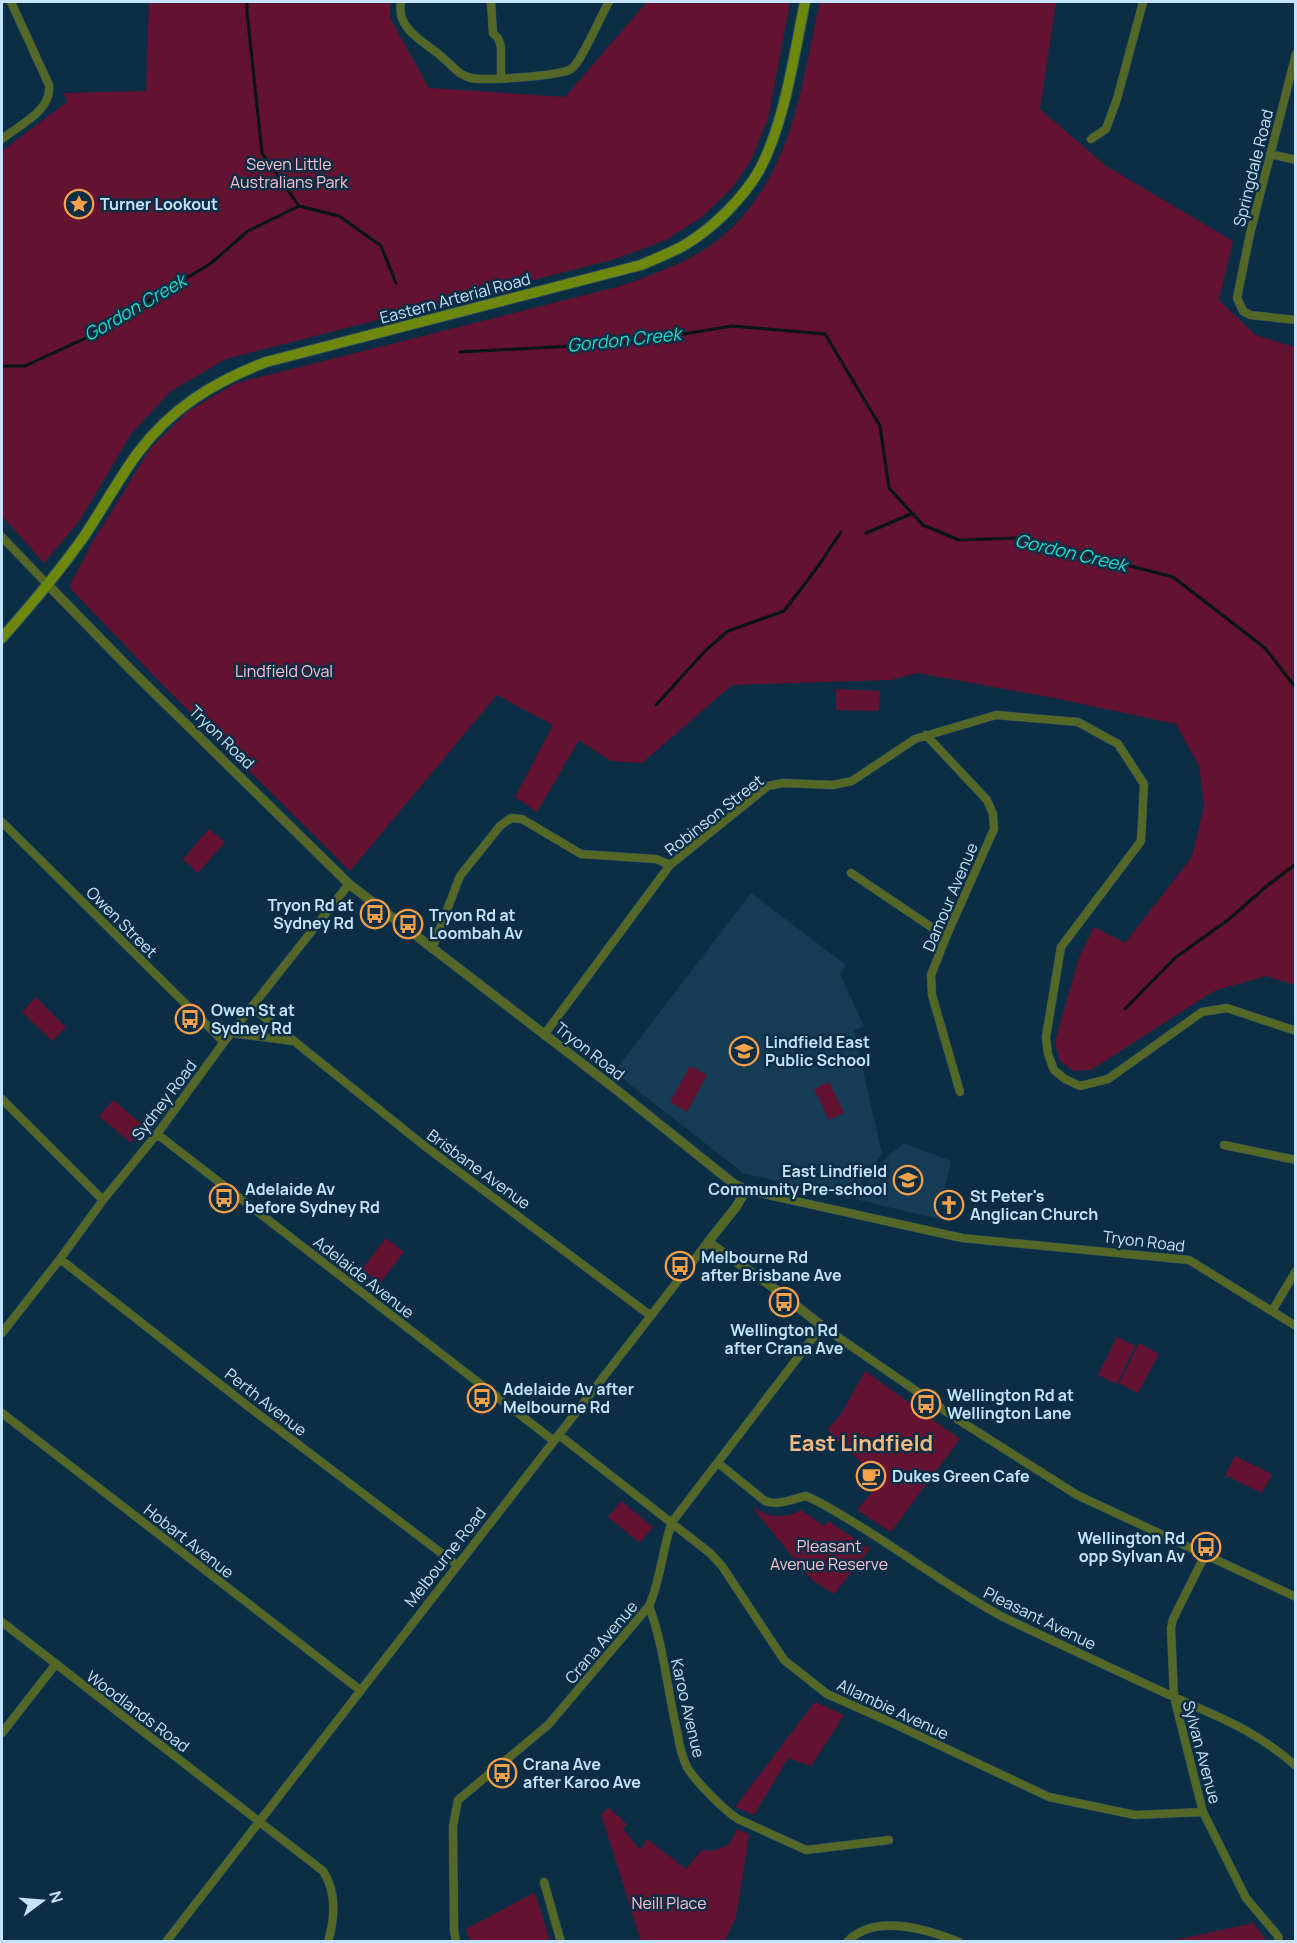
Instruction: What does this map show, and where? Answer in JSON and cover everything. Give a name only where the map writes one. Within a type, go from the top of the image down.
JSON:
[{"type":"main road","name":"Eastern Arterial Road","points":[[2,638],[48,585],[85,534],[138,453],[174,414],[209,388],[266,362],[641,265],[683,246],[711,226],[735,203],[759,169],[777,123],[805,2]]},
{"type":"street","points":[[2,139],[37,112],[48,101],[50,93],[49,85],[11,2]]},
{"type":"street","points":[[401,2],[400,8],[406,26],[416,38],[442,57],[457,72],[472,78],[543,76],[571,70],[580,60],[609,2]]},
{"type":"street","points":[[491,2],[493,33],[498,38],[501,47],[501,77]]},
{"type":"street","points":[[1091,139],[1106,129],[1110,119],[1143,2]]},
{"type":"street","name":"Springdale Road","points":[[1296,54],[1237,298],[1239,305],[1250,315],[1296,320]]},
{"type":"street","points":[[1270,154],[1296,160]]},
{"type":"street","name":"Tryon Road","points":[[2,537],[131,670],[349,884],[734,1184],[746,1190],[962,1238],[1190,1260],[1296,1326]]},
{"type":"street","name":"Robinson Street","points":[[544,1035],[670,865],[768,786],[783,783],[833,785],[852,781],[915,739],[996,716],[1078,722],[1118,744],[1144,784],[1141,841],[1061,947],[1046,1037],[1048,1054],[1054,1070],[1065,1079],[1080,1086],[1108,1079],[1202,1012],[1227,1008],[1296,1031]]},
{"type":"street","name":"Damour Avenue","points":[[926,735],[987,800],[993,814],[994,830],[931,975],[932,995],[960,1092]]},
{"type":"street","points":[[432,949],[460,876],[500,826],[511,818],[522,819],[581,854],[656,860],[670,865]]},
{"type":"street","name":"Owen Street","points":[[2,822],[224,1042]]},
{"type":"street","points":[[851,873],[946,937]]},
{"type":"street","name":"Sydney Road","points":[[2,1333],[103,1200],[157,1134],[224,1042],[349,884]]},
{"type":"street","name":"Brisbane Avenue","points":[[253,1008],[422,1144],[651,1316]]},
{"type":"street","points":[[232,1033],[294,1042]]},
{"type":"street","points":[[2,1099],[103,1200]]},
{"type":"street","name":"Adelaide Avenue","points":[[157,1134],[557,1438]]},
{"type":"street","points":[[1224,1145],[1296,1160]]},
{"type":"street","name":"Melbourne Road","points":[[166,1941],[736,1207],[746,1190]]},
{"type":"street","points":[[708,1242],[771,1286],[822,1326],[954,1417],[1077,1495],[1296,1597]]},
{"type":"street","name":"Perth Avenue","points":[[60,1259],[249,1407],[457,1565]]},
{"type":"street","points":[[1272,1311],[1296,1271]]},
{"type":"street","name":"Crana Avenue","points":[[456,1941],[453,1826],[458,1800],[548,1725],[650,1606],[658,1587],[666,1537],[672,1522],[822,1326]]},
{"type":"street","name":"Hobart Avenue","points":[[2,1413],[360,1690]]},
{"type":"street","name":"Allambie Avenue","points":[[557,1438],[672,1522],[710,1553],[722,1566],[784,1660],[827,1695],[1049,1797],[1135,1815],[1203,1812]]},
{"type":"street","name":"Pleasant Avenue","points":[[718,1463],[765,1501],[773,1504],[784,1503],[806,1496],[818,1501],[883,1540],[977,1603],[1250,1731],[1296,1766]]},
{"type":"street","name":"Sylvan Avenue","points":[[1205,1555],[1173,1619],[1174,1696],[1203,1812],[1238,1886],[1278,1936],[1279,1941]]},
{"type":"street","name":"Karoo Avenue","points":[[650,1606],[659,1634],[669,1699],[683,1758],[692,1774],[728,1812],[738,1819],[806,1850],[889,1840]]},
{"type":"street","name":"Woodlands Road","points":[[2,1622],[323,1871],[329,1880],[334,1911],[328,1941]]},
{"type":"street","points":[[2,1733],[55,1665]]},
{"type":"street","points":[[543,1881],[561,1941]]},
{"type":"street","points":[[847,1941],[853,1935],[874,1926],[893,1926],[937,1933],[959,1941]]},
{"type":"shaded area","name":"Lindfield East Public School","points":[[751,893],[846,965],[840,974],[864,1026],[854,1030],[882,1154],[849,1198],[743,1173],[614,1072]]},
{"type":"shaded area","name":"East Lindfield Community Pre-school","points":[[904,1143],[951,1161],[938,1219],[855,1199],[886,1158]]},
{"type":"green space","name":"Seven Little Australians Park","points":[[149,2],[390,2],[390,18],[429,88],[565,97],[647,2],[790,2],[768,119],[750,162],[731,189],[702,217],[666,240],[615,259],[226,359],[171,391],[131,434],[80,520],[44,563],[2,516],[2,151],[67,102],[64,93],[146,91]]},
{"type":"green space","name":"Lindfield Oval","points":[[820,2],[1056,2],[1040,109],[1106,166],[1233,241],[1219,300],[1255,335],[1295,347],[1295,985],[1266,976],[1214,991],[1091,1070],[1073,1071],[1060,1061],[1055,1042],[1079,958],[1094,927],[1125,943],[1192,857],[1204,806],[1199,766],[1176,724],[1054,698],[917,673],[891,680],[732,685],[642,763],[611,761],[579,740],[537,812],[515,797],[553,725],[497,695],[350,871],[163,685],[69,587],[92,543],[150,449],[187,412],[236,383],[621,286],[675,265],[713,244],[747,211],[765,185],[780,157],[799,97]]},
{"type":"green space","points":[[836,689],[880,691],[879,711],[836,710]]},
{"type":"green space","points":[[209,829],[225,842],[198,873],[183,859]]},
{"type":"green space","points":[[36,997],[66,1027],[52,1041],[22,1012]]},
{"type":"green space","points":[[690,1066],[707,1075],[687,1112],[670,1102]]},
{"type":"green space","points":[[829,1082],[844,1113],[829,1120],[814,1089]]},
{"type":"green space","points":[[113,1100],[145,1127],[131,1143],[99,1116]]},
{"type":"green space","points":[[386,1238],[404,1252],[380,1283],[362,1269]]},
{"type":"green space","points":[[1117,1337],[1135,1346],[1117,1384],[1098,1375]]},
{"type":"green space","points":[[1139,1343],[1159,1354],[1138,1393],[1119,1383]]},
{"type":"green space","points":[[865,1371],[960,1439],[891,1532],[857,1510],[882,1480],[832,1437],[828,1429],[841,1414]]},
{"type":"green space","points":[[1235,1456],[1272,1474],[1262,1493],[1225,1475]]},
{"type":"green space","points":[[621,1501],[653,1527],[640,1543],[608,1517]]},
{"type":"green space","name":"Pleasant Avenue Reserve","points":[[752,1507],[776,1516],[788,1515],[801,1510],[824,1526],[828,1521],[870,1549],[834,1594],[811,1579]]},
{"type":"green space","points":[[815,1702],[844,1715],[811,1766],[788,1758],[754,1815],[735,1807]]},
{"type":"green space","name":"Neill Place","points":[[609,1808],[627,1824],[623,1829],[640,1850],[647,1839],[686,1869],[702,1850],[713,1851],[730,1844],[737,1829],[749,1835],[736,1917],[725,1941],[641,1941],[601,1814]]},
{"type":"green space","points":[[534,1893],[550,1941],[470,1941],[466,1929]]},
{"type":"green space","points":[[1253,1923],[1267,1941],[1170,1941]]},
{"type":"waterway","points":[[247,2],[262,153],[299,206]]},
{"type":"waterway","name":"Gordon Creek","points":[[2,366],[25,366],[88,337],[210,264],[248,231],[299,206],[339,216],[381,246],[396,283]]},
{"type":"waterway","name":"Gordon Creek","points":[[460,352],[629,343],[732,326],[825,334],[880,426],[889,488],[923,525],[959,540],[1021,538],[1173,577],[1265,648],[1296,688]]},
{"type":"waterway","points":[[866,533],[911,514]]},
{"type":"waterway","points":[[656,705],[706,650],[728,631],[784,611],[841,532]]},
{"type":"waterway","points":[[1125,1009],[1176,957],[1228,920],[1296,864]]},
{"type":"place","name":"Turner Lookout","points":[[79,204]]},
{"type":"place","name":"Tryon Rd at Sydney Rd","points":[[375,914]]},
{"type":"place","name":"Tryon Rd at Loombah Av","points":[[408,924]]},
{"type":"place","name":"Owen St at Sydney Rd","points":[[190,1019]]},
{"type":"place","name":"Lindfield East Public School","points":[[744,1051]]},
{"type":"place","name":"East Lindfield Community Pre-school","points":[[908,1180]]},
{"type":"place","name":"Adelaide Av before Sydney Rd","points":[[224,1198]]},
{"type":"place","name":"St Peter's Anglican Church","points":[[949,1205]]},
{"type":"place","name":"Melbourne Rd after Brisbane Ave","points":[[680,1266]]},
{"type":"place","name":"Wellington Rd after Crana Ave","points":[[784,1302]]},
{"type":"place","name":"Adelaide Av after Melbourne Rd","points":[[482,1398]]},
{"type":"place","name":"Wellington Rd at Wellington Lane","points":[[926,1404]]},
{"type":"place","name":"Dukes Green Cafe","points":[[871,1476]]},
{"type":"place","name":"Wellington Rd opp Sylvan Av","points":[[1206,1547]]},
{"type":"place","name":"Crana Ave after Karoo Ave","points":[[502,1773]]},
{"type":"district","name":"East Lindfield","points":[[861,1443]]}]
